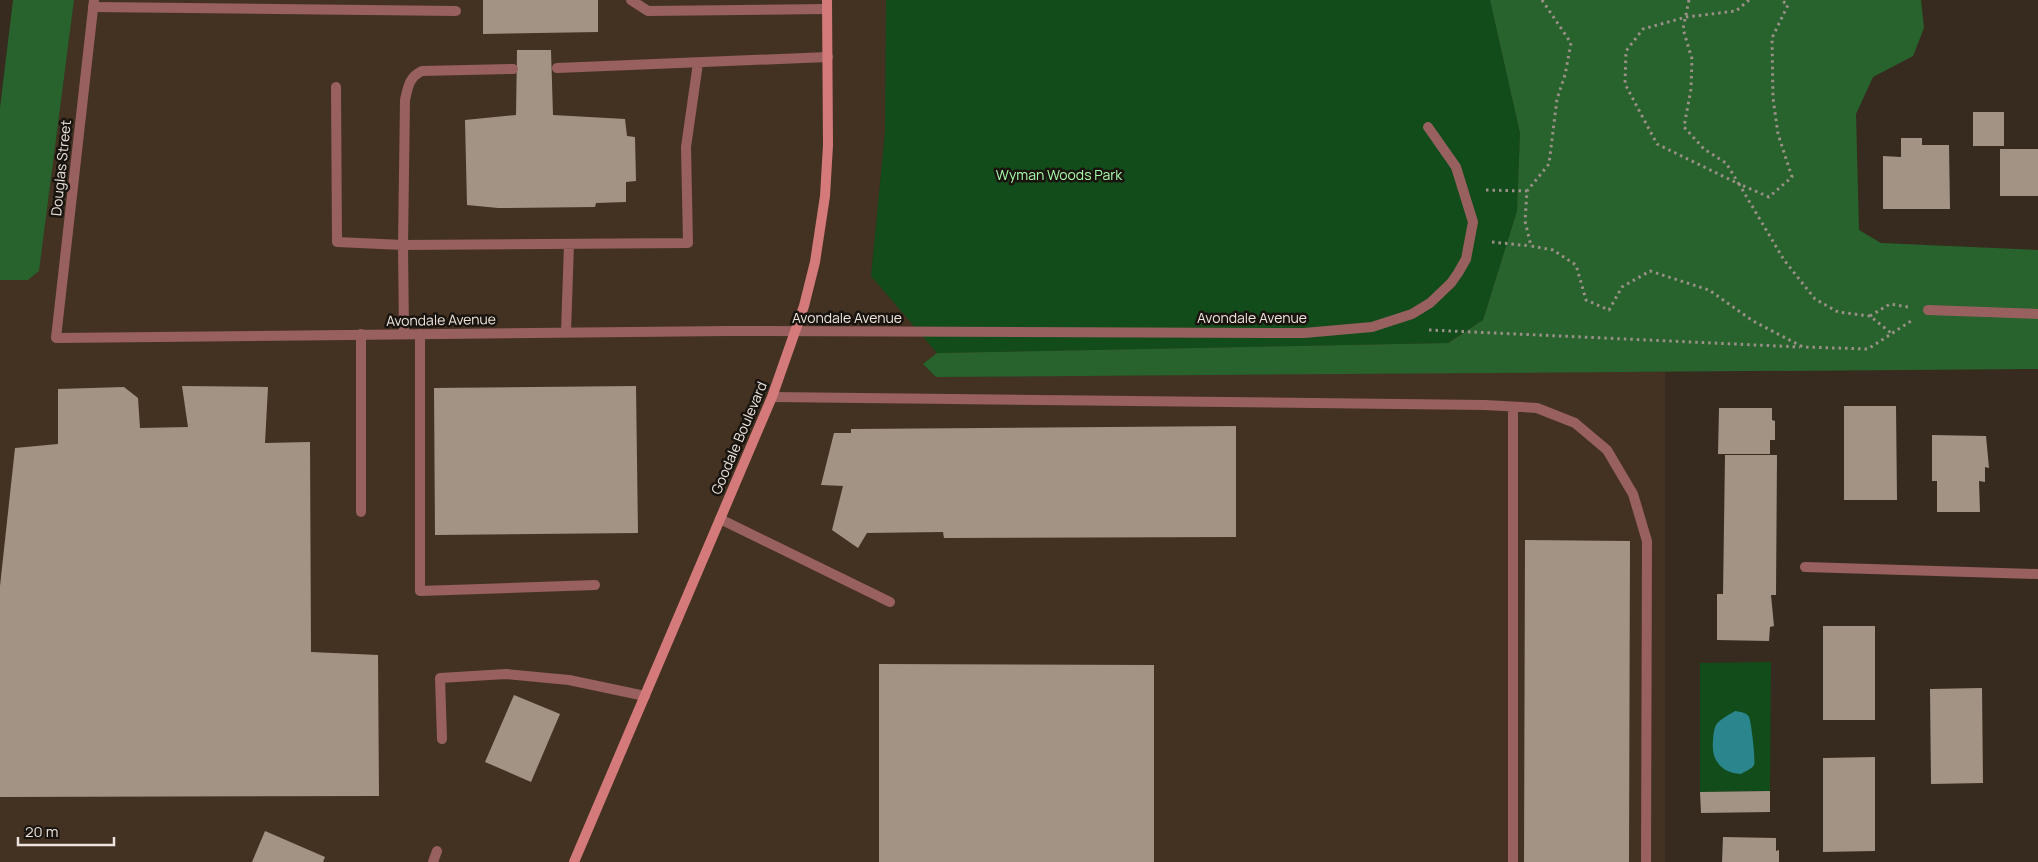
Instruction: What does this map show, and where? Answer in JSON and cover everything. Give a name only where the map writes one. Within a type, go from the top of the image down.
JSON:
[{"type":"main road","name":"Goodale Boulevard","points":[[574,862],[772,397],[796,332],[815,262],[825,196],[828,145],[827,4]]},
{"type":"street","points":[[631,0],[648,11],[827,4]]},
{"type":"street","points":[[93,3],[456,11]]},
{"type":"street","name":"Douglas Street","points":[[56,338],[93,3]]},
{"type":"street","points":[[558,68],[828,56]]},
{"type":"street","points":[[336,87],[337,242],[403,246],[688,243],[686,147],[698,63]]},
{"type":"street","points":[[404,334],[405,100],[410,80],[415,74],[422,71],[513,69]]},
{"type":"street","name":"Avondale Avenue","points":[[56,338],[566,332],[1304,333],[1372,327],[1412,314],[1430,304],[1451,283],[1466,259],[1473,222],[1456,166],[1428,127]]},
{"type":"street","points":[[566,332],[569,244]]},
{"type":"street","points":[[1928,310],[2038,314]]},
{"type":"street","points":[[360,334],[361,512]]},
{"type":"street","points":[[420,334],[420,591],[595,585]]},
{"type":"street","points":[[772,397],[1513,407],[1537,408],[1575,423],[1607,450],[1633,494],[1647,541],[1646,862]]},
{"type":"street","points":[[1513,407],[1513,862]]},
{"type":"street","points":[[720,518],[890,602]]},
{"type":"street","points":[[1805,567],[2038,574]]},
{"type":"street","points":[[442,739],[440,678],[506,674],[569,680],[645,696]]},
{"type":"street","points":[[433,862],[437,851]]},
{"type":"path","points":[[1531,246],[1525,222],[1527,192],[1549,164],[1557,99],[1565,75],[1571,43],[1542,0]]},
{"type":"path","points":[[1689,0],[1683,29],[1692,59],[1692,69],[1691,89],[1684,127],[1704,149],[1726,163],[1784,260],[1816,300],[1838,312],[1870,316],[1891,334]]},
{"type":"path","points":[[1749,0],[1736,11],[1686,17],[1643,29],[1626,52],[1625,84],[1657,144],[1770,197],[1792,177],[1778,134],[1773,98],[1772,38],[1788,4],[1781,0]]},
{"type":"path","points":[[1463,189],[1527,192]]},
{"type":"path","points":[[1470,239],[1553,250],[1576,265],[1586,300],[1609,310],[1622,287],[1650,271],[1709,290],[1753,321],[1803,347]]},
{"type":"path","points":[[1870,316],[1890,304],[1928,310]]},
{"type":"path","points":[[1421,330],[1868,349],[1928,310]]},
{"type":"shaded area","points":[[74,0],[886,0],[885,132],[871,276],[937,353],[923,364],[936,377],[1665,371],[1665,862],[0,862],[0,280],[28,280],[39,271]]},
{"type":"green space","points":[[13,0],[74,0],[39,271],[28,280],[0,280],[0,108]]},
{"type":"green space","name":"Wyman Woods Park","points":[[886,0],[1490,0],[1520,133],[1517,211],[1483,320],[1447,343],[937,353],[871,276],[885,132]]},
{"type":"green space","points":[[1490,0],[1921,0],[1924,28],[1913,56],[1873,77],[1856,114],[1859,230],[1881,243],[2038,250],[2038,369],[936,377],[923,364],[937,353],[1448,343],[1483,320],[1517,211],[1520,133]]},
{"type":"green space","points":[[1771,662],[1770,791],[1700,792],[1700,663]]},
{"type":"water","points":[[1735,711],[1745,713],[1749,717],[1754,749],[1754,765],[1741,774],[1723,768],[1716,760],[1713,748],[1713,735],[1716,725]]},
{"type":"building","points":[[483,0],[598,0],[598,32],[483,34]]},
{"type":"building","points":[[517,50],[551,50],[553,115],[625,119],[627,136],[635,137],[636,181],[626,182],[626,202],[596,203],[595,207],[498,208],[467,205],[465,120],[516,115]]},
{"type":"building","points":[[1973,112],[2004,112],[2004,146],[1973,146]]},
{"type":"building","points":[[1901,138],[1922,138],[1922,145],[1949,145],[1950,209],[1883,209],[1883,156],[1901,157]]},
{"type":"building","points":[[2000,149],[2038,149],[2038,196],[2000,196]]},
{"type":"building","points":[[182,386],[268,387],[265,443],[310,442],[311,652],[378,655],[379,796],[0,797],[0,586],[15,448],[58,444],[58,389],[124,387],[138,398],[140,428],[188,427]]},
{"type":"building","points":[[636,386],[638,533],[435,535],[434,388]]},
{"type":"building","points":[[1844,406],[1896,406],[1897,500],[1844,500]]},
{"type":"building","points":[[1719,408],[1772,408],[1772,420],[1775,421],[1775,440],[1770,440],[1770,454],[1718,454]]},
{"type":"building","points":[[1236,426],[1236,537],[944,538],[943,532],[867,533],[858,548],[832,530],[843,486],[821,485],[834,433],[851,433],[851,429]]},
{"type":"building","points":[[1932,435],[1986,436],[1989,468],[1985,467],[1985,482],[1979,481],[1980,512],[1937,512],[1937,481],[1932,481]]},
{"type":"building","points":[[1725,455],[1777,455],[1776,595],[1771,595],[1774,626],[1770,627],[1769,641],[1717,640],[1717,594],[1723,594]]},
{"type":"building","points":[[1525,540],[1630,541],[1629,862],[1524,862]]},
{"type":"building","points":[[1823,626],[1875,626],[1875,720],[1823,720]]},
{"type":"building","points":[[879,664],[1154,665],[1154,862],[879,862]]},
{"type":"building","points":[[1982,688],[1983,783],[1931,784],[1930,689]]},
{"type":"building","points":[[514,695],[560,714],[531,782],[485,762]]},
{"type":"building","points":[[1875,757],[1875,851],[1823,852],[1823,758]]},
{"type":"building","points":[[1770,791],[1770,812],[1701,813],[1700,792]]},
{"type":"building","points":[[265,831],[325,857],[323,862],[252,862]]},
{"type":"building","points":[[1723,837],[1776,838],[1776,851],[1779,850],[1779,862],[1722,862]]}]
